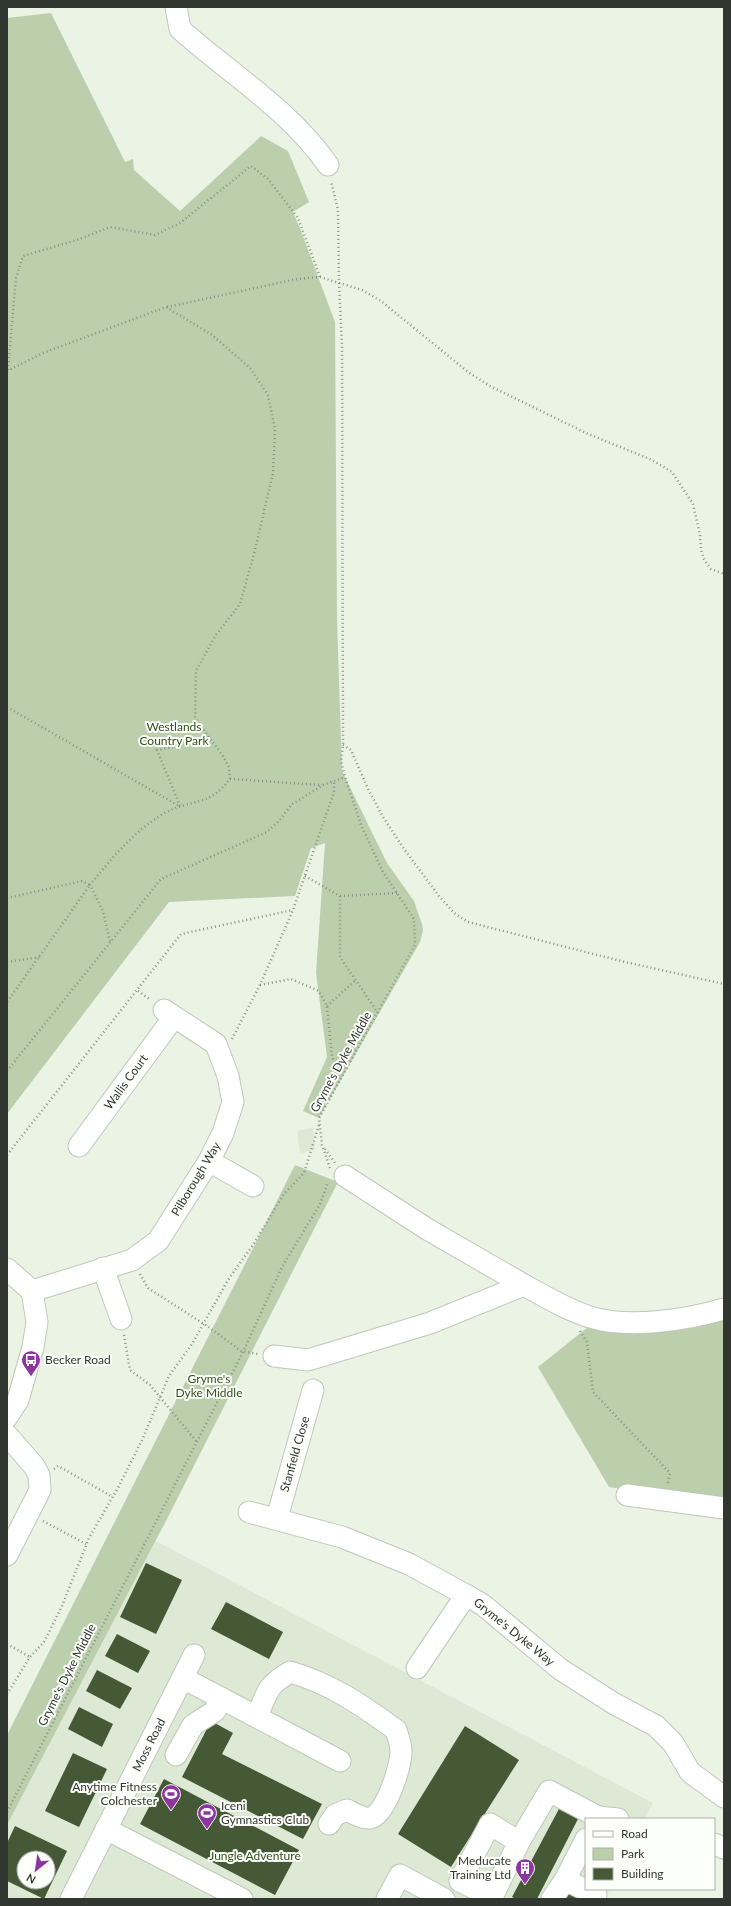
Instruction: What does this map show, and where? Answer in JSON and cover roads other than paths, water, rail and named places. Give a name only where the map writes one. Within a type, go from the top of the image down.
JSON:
[{"type":"street","points":[[176,7],[180,29],[232,73],[267,100],[308,139],[328,165]]},
{"type":"street","name":"Pilborough Way","points":[[32,1291],[132,1260],[158,1241],[209,1161],[223,1133],[233,1102],[228,1076],[216,1044],[169,1013]]},
{"type":"street","name":"Wallis Court","points":[[79,1146],[169,1013]]},
{"type":"street","points":[[209,1161],[253,1186]]},
{"type":"street","points":[[336,1176],[524,1285],[565,1307],[592,1318],[614,1321],[642,1322],[695,1316],[724,1309]]},
{"type":"street","points":[[103,1268],[121,1319]]},
{"type":"street","points":[[7,1269],[32,1291],[37,1322],[33,1347],[18,1400],[7,1417]]},
{"type":"street","points":[[274,1356],[308,1360],[430,1323],[524,1285]]},
{"type":"street","name":"Stanfield Close","points":[[277,1518],[313,1390]]},
{"type":"street","points":[[7,1435],[34,1466],[39,1475],[40,1490],[7,1555]]},
{"type":"street","points":[[627,1495],[724,1508]]},
{"type":"street","name":"Gryme's Dyke Way","points":[[250,1512],[277,1518],[348,1540],[409,1564],[483,1605],[560,1669],[613,1703],[656,1726],[673,1743],[690,1772],[712,1790],[724,1797]]},
{"type":"street","points":[[417,1668],[466,1595]]},
{"type":"street","name":"Moss Road","points":[[71,1899],[194,1655]]},
{"type":"street","points":[[257,1717],[268,1690],[274,1681],[290,1672],[311,1678],[342,1694],[396,1730],[401,1751],[398,1773],[386,1800],[376,1816],[368,1819],[347,1810],[335,1815],[329,1824]]},
{"type":"street","points":[[183,1678],[340,1761]]},
{"type":"street","points":[[176,1755],[193,1725],[215,1710],[221,1698]]},
{"type":"street","points":[[519,1842],[490,1824],[460,1880],[492,1898],[519,1842],[549,1791],[597,1818]]},
{"type":"street","points":[[106,1829],[149,1856],[208,1886],[240,1899]]},
{"type":"street","points":[[552,1899],[565,1880],[585,1841]]},
{"type":"street","points":[[387,1899],[400,1875],[444,1899]]},
{"type":"street","points":[[565,1880],[585,1889]]},
{"type":"place","name":"Becker Road","points":[[31,1377]]},
{"type":"place","name":"Anytime Fitness Colchester","points":[[171,1811]]},
{"type":"place","name":"Iceni Gymnastics Club","points":[[207,1830]]},
{"type":"place","name":"Meducate Training Ltd","points":[[525,1885]]},
{"type":"park label","name":"Westlands Country Park","points":[[174,734]]},
{"type":"park label","name":"Gryme's Dyke Middle","points":[[209,1386]]},
{"type":"park label","name":"Jungle Adventure","points":[[255,1856]]}]
